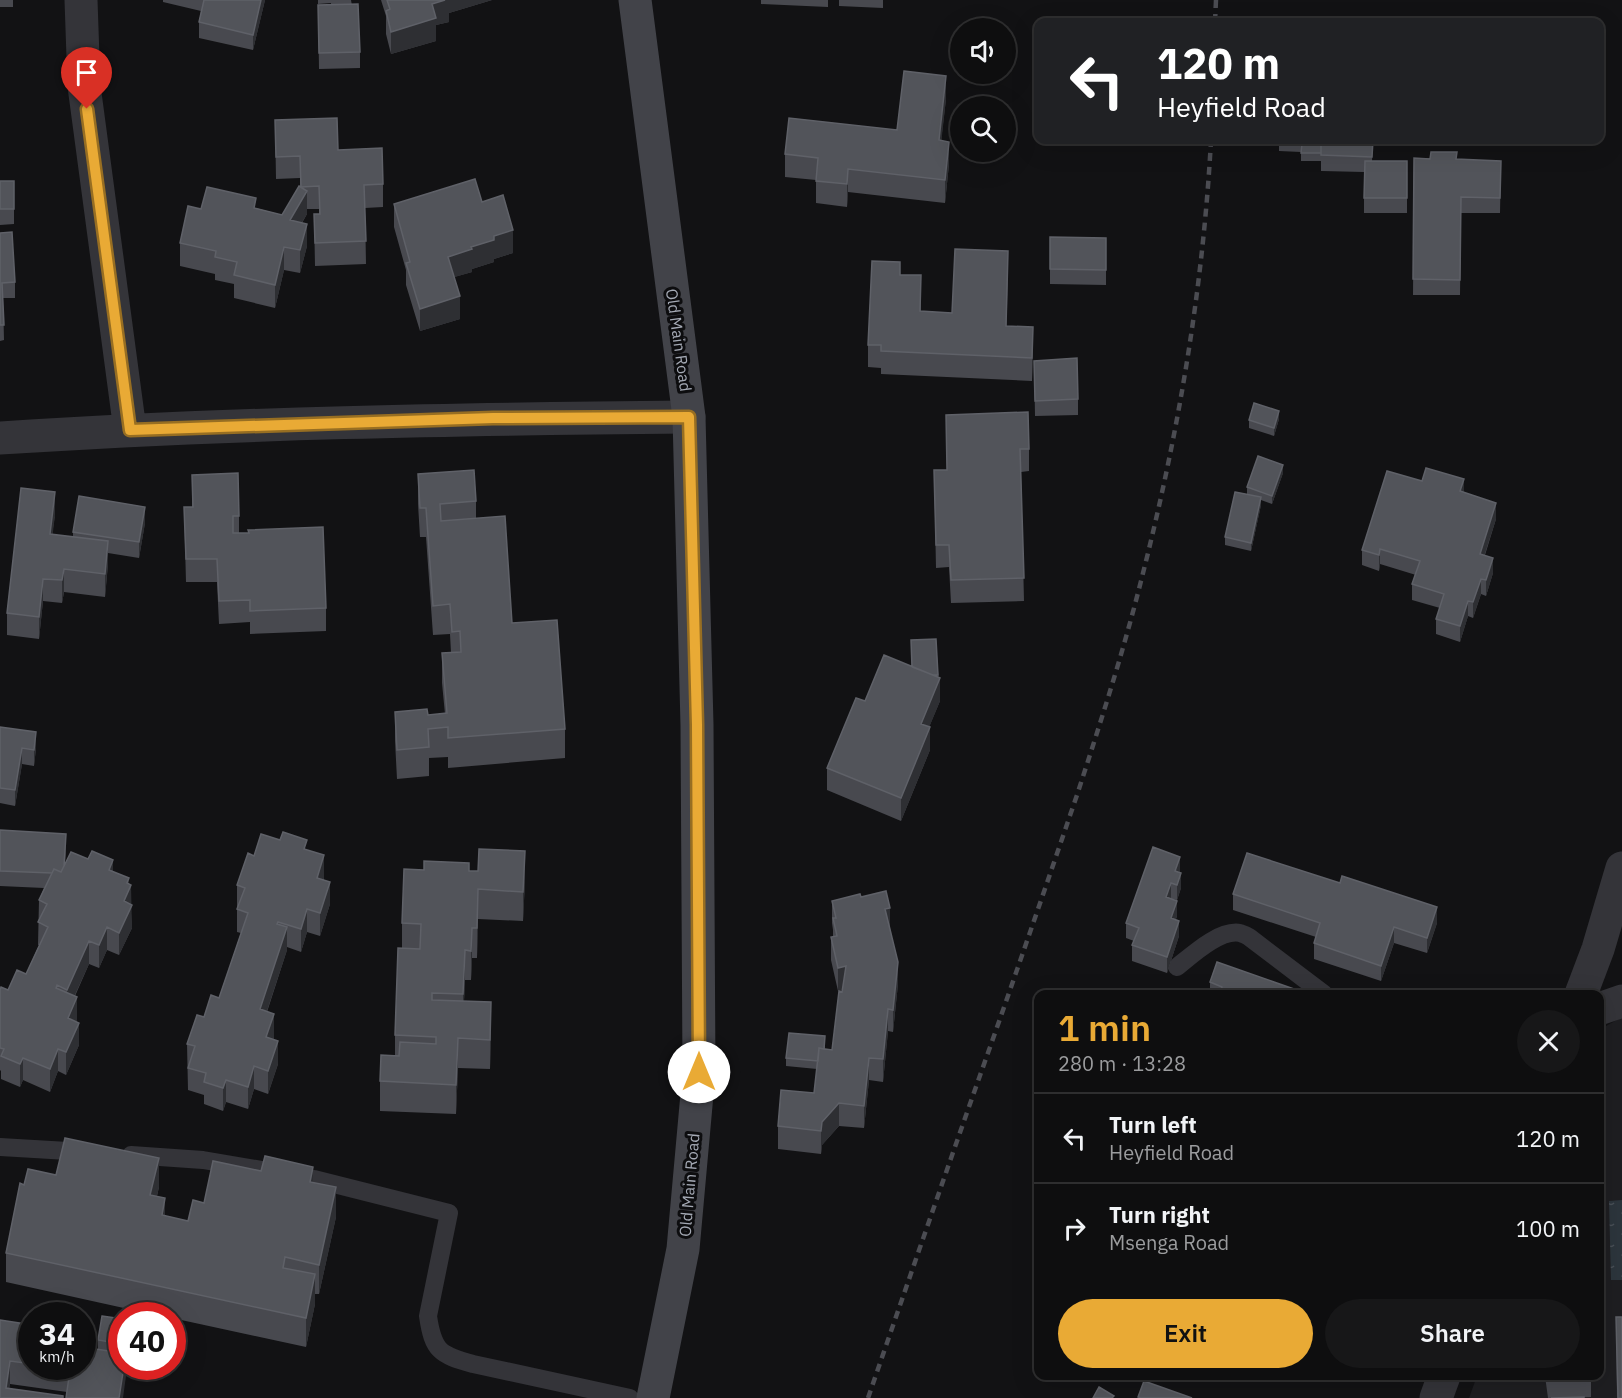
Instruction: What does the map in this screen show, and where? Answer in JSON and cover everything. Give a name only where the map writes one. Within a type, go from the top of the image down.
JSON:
[{"type":"street","points":[[81,0],[84,87],[130,430]]},
{"type":"street","name":"Old Main Road","points":[[634,0],[689,417],[697,725],[699,1072],[683,1249],[653,1398]]},
{"type":"street","points":[[0,438],[130,430],[493,418],[689,417]]},
{"type":"street","points":[[1583,990],[1598,949],[1622,868]]},
{"type":"street","points":[[1604,1007],[1622,1002]]},
{"type":"street","points":[[1436,1398],[1443,1380]]},
{"type":"lane","points":[[1177,967],[1208,943],[1225,935],[1239,932],[1249,937],[1319,990]]},
{"type":"lane","points":[[0,1147],[203,1160],[314,1179],[449,1213],[428,1316],[430,1333],[439,1351],[450,1358],[473,1364],[630,1398]]},
{"type":"shaded area","points":[[1622,1017],[1622,1398],[1469,1398],[1476,1380],[1604,1380],[1604,1027]]},
{"type":"water","points":[[1622,1200],[1622,1280],[1611,1280],[1609,1201]]},
{"type":"building","points":[[204,0],[261,0],[253,35],[199,22]]},
{"type":"building","points":[[387,0],[445,0],[432,4],[436,18],[391,32],[386,11],[390,9]]},
{"type":"building","points":[[358,4],[360,52],[319,53],[318,5]]},
{"type":"building","points":[[904,71],[946,76],[939,140],[949,142],[945,180],[848,169],[847,184],[816,181],[818,158],[785,154],[789,118],[897,130]]},
{"type":"building","points":[[337,118],[338,150],[382,148],[383,184],[364,185],[366,241],[315,243],[314,214],[320,214],[319,186],[301,187],[300,156],[276,157],[275,120]]},
{"type":"building","points":[[1302,144],[1321,144],[1321,153],[1301,153]]},
{"type":"building","points":[[1321,144],[1373,144],[1372,157],[1321,155]]},
{"type":"building","points":[[1431,152],[1457,152],[1456,159],[1501,161],[1500,198],[1461,197],[1460,280],[1413,279],[1414,158],[1430,159]]},
{"type":"building","points":[[1365,161],[1407,161],[1407,198],[1364,198]]},
{"type":"building","points":[[475,179],[482,202],[503,195],[513,230],[494,236],[494,240],[448,257],[460,296],[420,309],[406,263],[410,262],[394,204]]},
{"type":"building","points":[[0,181],[14,181],[14,209],[0,209]]},
{"type":"building","points":[[299,186],[307,191],[290,220],[307,224],[300,250],[284,247],[275,285],[234,275],[237,262],[215,257],[216,251],[180,243],[188,206],[201,209],[207,187],[256,198],[254,208],[282,215]]},
{"type":"building","points":[[12,232],[15,282],[2,283],[4,325],[0,325],[0,233]]},
{"type":"building","points":[[1050,237],[1106,238],[1106,270],[1050,269]]},
{"type":"building","points":[[955,249],[1008,251],[1006,326],[1033,327],[1032,358],[881,351],[881,345],[868,345],[872,261],[900,262],[900,275],[921,275],[920,311],[952,313]]},
{"type":"building","points":[[1077,358],[1078,399],[1035,401],[1034,361]]},
{"type":"building","points":[[1254,403],[1279,411],[1274,428],[1249,420]]},
{"type":"building","points":[[1028,412],[1029,449],[1020,449],[1024,578],[951,580],[949,545],[936,545],[934,470],[947,470],[946,415]]},
{"type":"building","points":[[1258,456],[1283,465],[1272,496],[1247,487]]},
{"type":"building","points":[[1426,468],[1464,479],[1460,491],[1496,503],[1480,554],[1493,558],[1486,580],[1481,579],[1473,602],[1468,601],[1460,626],[1436,619],[1444,594],[1412,584],[1420,561],[1380,549],[1379,555],[1362,550],[1387,471],[1422,481]]},
{"type":"building","points":[[474,470],[476,501],[440,504],[441,521],[505,516],[512,623],[557,620],[565,729],[448,738],[448,727],[428,729],[429,747],[397,750],[395,712],[427,709],[428,715],[447,713],[442,653],[461,652],[460,631],[452,632],[450,604],[433,606],[426,508],[420,508],[418,474]]},
{"type":"building","points":[[238,473],[239,516],[233,516],[233,533],[249,533],[248,530],[323,527],[326,608],[250,611],[250,600],[219,601],[217,559],[186,559],[184,507],[193,507],[192,475]]},
{"type":"building","points":[[21,488],[55,492],[50,534],[108,541],[105,574],[64,569],[62,580],[43,579],[39,617],[7,613]]},
{"type":"building","points":[[1235,492],[1261,497],[1251,543],[1225,537]]},
{"type":"building","points":[[79,496],[145,507],[139,542],[73,532]]},
{"type":"building","points":[[936,639],[938,675],[912,667],[911,640]]},
{"type":"building","points":[[884,655],[940,678],[921,724],[930,727],[901,798],[827,768],[856,698],[865,701]]},
{"type":"building","points":[[0,727],[36,732],[34,750],[22,748],[15,790],[0,788]]},
{"type":"building","points":[[0,830],[66,834],[64,866],[61,872],[54,869],[52,873],[0,871]]},
{"type":"building","points":[[283,832],[307,840],[304,849],[324,855],[317,878],[330,882],[320,913],[307,909],[301,929],[278,922],[277,924],[287,927],[260,1009],[274,1014],[266,1037],[278,1041],[268,1071],[254,1066],[248,1087],[226,1080],[223,1088],[204,1082],[206,1073],[188,1068],[195,1046],[187,1044],[197,1015],[204,1017],[211,995],[219,998],[248,913],[237,909],[245,888],[237,885],[248,853],[254,856],[261,834],[280,840]]},
{"type":"building","points":[[1153,847],[1180,857],[1175,871],[1181,873],[1177,885],[1171,883],[1166,897],[1177,901],[1171,918],[1179,921],[1167,957],[1132,945],[1139,928],[1126,923]]},
{"type":"building","points":[[479,849],[525,851],[523,892],[478,889],[477,928],[472,928],[471,951],[465,950],[463,994],[432,993],[432,1000],[491,1002],[490,1040],[458,1038],[456,1085],[380,1081],[381,1055],[399,1056],[400,1042],[436,1044],[436,1037],[395,1035],[398,948],[420,949],[421,924],[402,923],[404,869],[424,870],[424,861],[469,863],[469,871],[478,871]]},
{"type":"building","points":[[92,851],[113,860],[109,870],[129,878],[127,883],[131,885],[124,901],[132,905],[119,933],[107,927],[99,945],[89,941],[67,990],[57,985],[56,988],[77,997],[68,1018],[79,1023],[66,1052],[58,1049],[50,1069],[23,1058],[20,1064],[1,1056],[4,1049],[0,1048],[1,987],[8,990],[17,970],[26,974],[48,927],[38,922],[47,904],[39,900],[54,869],[61,872],[71,852],[88,859]]},
{"type":"building","points":[[1247,853],[1340,883],[1342,876],[1437,907],[1427,938],[1394,927],[1381,966],[1314,943],[1320,923],[1233,894]]},
{"type":"building","points":[[886,891],[890,908],[885,909],[898,962],[893,1010],[888,1009],[883,1059],[869,1058],[864,1106],[839,1103],[822,1122],[821,1131],[778,1126],[781,1090],[814,1093],[819,1048],[832,1050],[839,991],[842,992],[846,966],[838,968],[831,937],[837,936],[832,901]]},
{"type":"building","points":[[1217,962],[1294,989],[1221,990],[1222,987],[1210,982]]},
{"type":"building","points":[[789,1033],[825,1036],[824,1049],[819,1048],[818,1061],[786,1058]]},
{"type":"building","points":[[65,1138],[159,1158],[150,1195],[165,1198],[162,1215],[188,1221],[193,1200],[204,1203],[213,1161],[261,1171],[265,1156],[313,1167],[310,1182],[336,1187],[319,1265],[285,1257],[283,1268],[315,1274],[306,1318],[6,1253],[20,1183],[24,1185],[28,1169],[56,1175]]},
{"type":"building","points":[[102,1316],[108,1317],[108,1342],[98,1340]]},
{"type":"building","points":[[1616,1317],[1622,1317],[1622,1398],[1618,1398]]},
{"type":"building","points":[[0,1320],[18,1323],[18,1362],[10,1361],[6,1388],[63,1396],[63,1398],[0,1398]]},
{"type":"building","points":[[96,1349],[108,1351],[108,1380],[122,1380],[119,1398],[66,1398],[69,1380],[96,1380]]},
{"type":"building","points":[[1144,1381],[1192,1398],[1138,1397]]},
{"type":"building","points":[[1099,1387],[1114,1396],[1112,1398],[1093,1398]]},
{"type":"railway","points":[[1215,18],[1216,0]]},
{"type":"railway","points":[[868,1398],[1077,795],[1134,608],[1166,472],[1187,362],[1202,251],[1211,144]]},
{"type":"route","points":[[87,109],[130,430],[493,418],[689,417],[697,725],[699,1072]]}]
